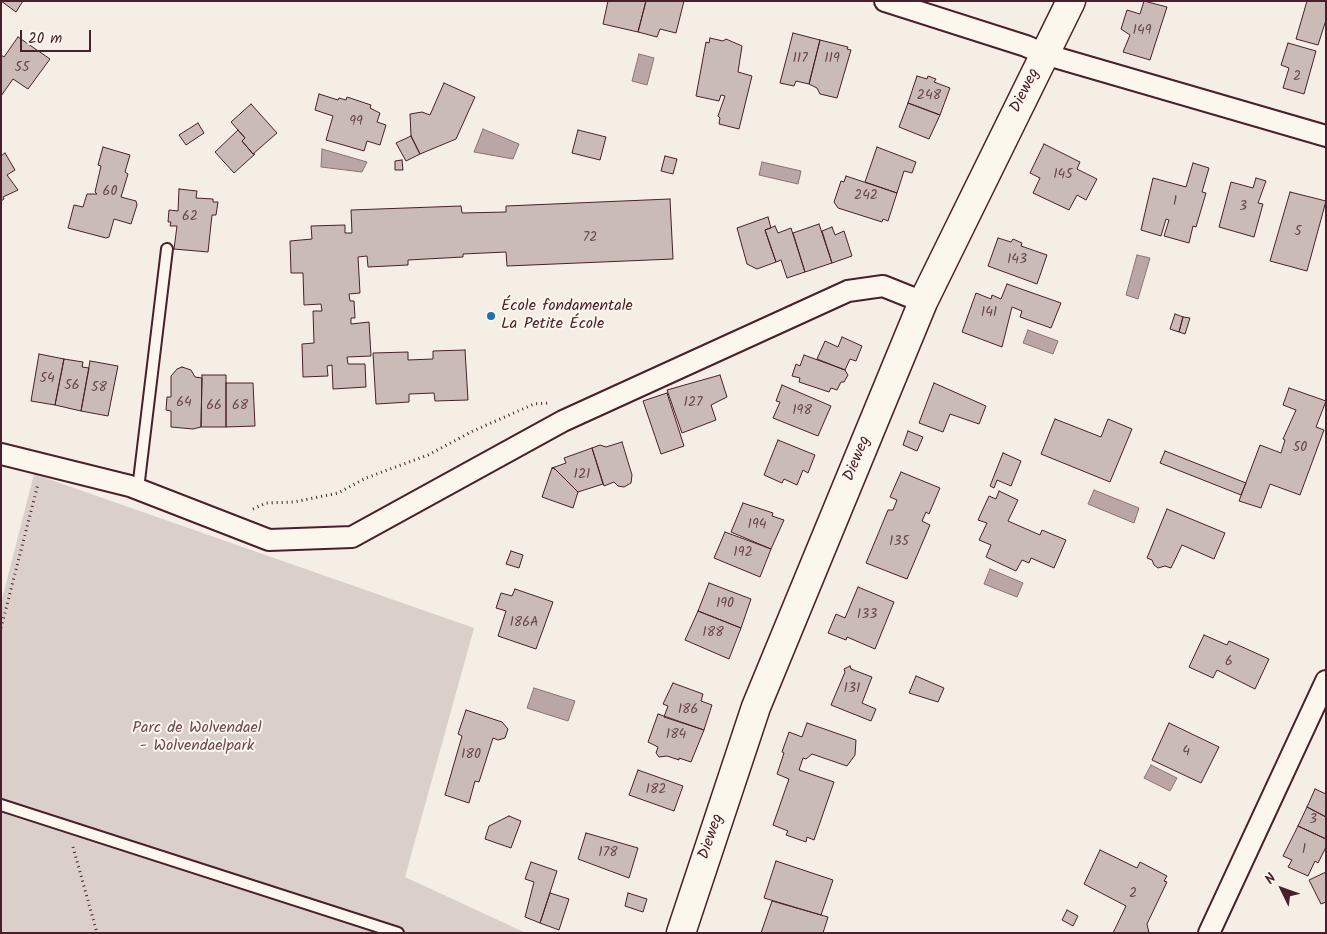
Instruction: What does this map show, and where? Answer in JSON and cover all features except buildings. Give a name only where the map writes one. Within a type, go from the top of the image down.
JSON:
[{"type":"street","points":[[885,1],[1026,46],[1044,54],[1326,136]]},
{"type":"street","name":"Dieweg","points":[[681,933],[756,707],[922,302],[1071,1]]},
{"type":"street","points":[[1,454],[138,489],[269,540],[352,537],[581,413],[848,291],[883,286],[922,302]]},
{"type":"street","points":[[1209,933],[1326,681]]},
{"type":"lane","points":[[138,489],[167,249]]},
{"type":"lane","points":[[1,805],[398,933]]},
{"type":"path","points":[[234,526],[247,512],[266,503],[294,502],[338,493],[366,478],[428,455],[473,431],[534,404],[552,402],[581,413]]},
{"type":"path","points":[[1,628],[44,464]]},
{"type":"path","points":[[68,827],[97,933]]},
{"type":"green space","name":"Parc de Wolvendael - Wolvendaelpark","points":[[34,474],[474,628],[405,877],[526,933],[1,933],[1,603]]},
{"type":"shaded area","points":[[639,54],[654,58],[647,85],[632,81]]},
{"type":"shaded area","points":[[483,129],[519,144],[513,159],[474,152]]},
{"type":"shaded area","points":[[322,149],[367,162],[362,172],[321,167]]},
{"type":"shaded area","points":[[762,162],[801,171],[798,184],[759,175]]},
{"type":"shaded area","points":[[1137,255],[1150,258],[1138,299],[1126,295]]},
{"type":"shaded area","points":[[1028,330],[1058,341],[1053,354],[1023,343]]},
{"type":"shaded area","points":[[1094,490],[1139,508],[1134,523],[1088,504]]},
{"type":"shaded area","points":[[990,569],[1023,583],[1017,597],[984,584]]},
{"type":"shaded area","points":[[534,688],[575,701],[568,721],[527,708]]},
{"type":"shaded area","points":[[1151,765],[1177,778],[1170,791],[1144,778]]},
{"type":"place","name":"École fondamentale La Petite École","points":[[491,316]]}]
